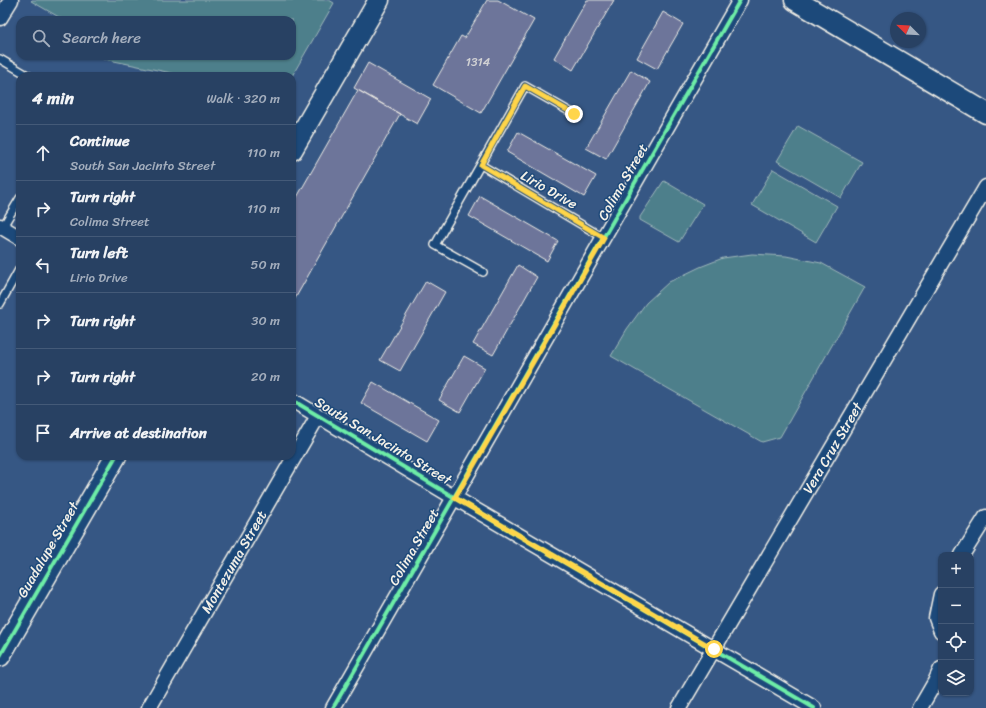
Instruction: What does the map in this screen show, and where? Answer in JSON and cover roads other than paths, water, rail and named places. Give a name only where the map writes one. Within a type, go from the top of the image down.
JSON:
[{"type":"main road","points":[[296,143],[379,0]]},
{"type":"main road","points":[[795,0],[986,113]]},
{"type":"main road","name":"Guadalupe Street","points":[[0,656],[114,460]]},
{"type":"street","points":[[0,18],[11,0]]},
{"type":"street","name":"Colima Street","points":[[333,708],[740,0]]},
{"type":"street","name":"Vera Cruz Street","points":[[679,708],[986,187]]},
{"type":"street","points":[[1,227],[16,236]]},
{"type":"street","name":"South San Jacinto Street","points":[[296,402],[455,498],[814,708]]},
{"type":"street","name":"Montezuma Street","points":[[296,454],[318,416]]},
{"type":"street","name":"Montezuma Street","points":[[149,708],[293,460]]},
{"type":"street","points":[[964,552],[986,517]]},
{"type":"street","points":[[938,608],[936,618],[938,623]]},
{"type":"street","points":[[920,708],[938,676]]},
{"type":"lane","points":[[0,59],[22,72]]},
{"type":"lane","points":[[483,272],[435,245],[525,86],[574,114]]},
{"type":"lane","name":"Lirio Drive","points":[[481,165],[604,238]]},
{"type":"lane","points":[[1,227],[16,204]]},
{"type":"lane","points":[[0,304],[16,275]]}]
